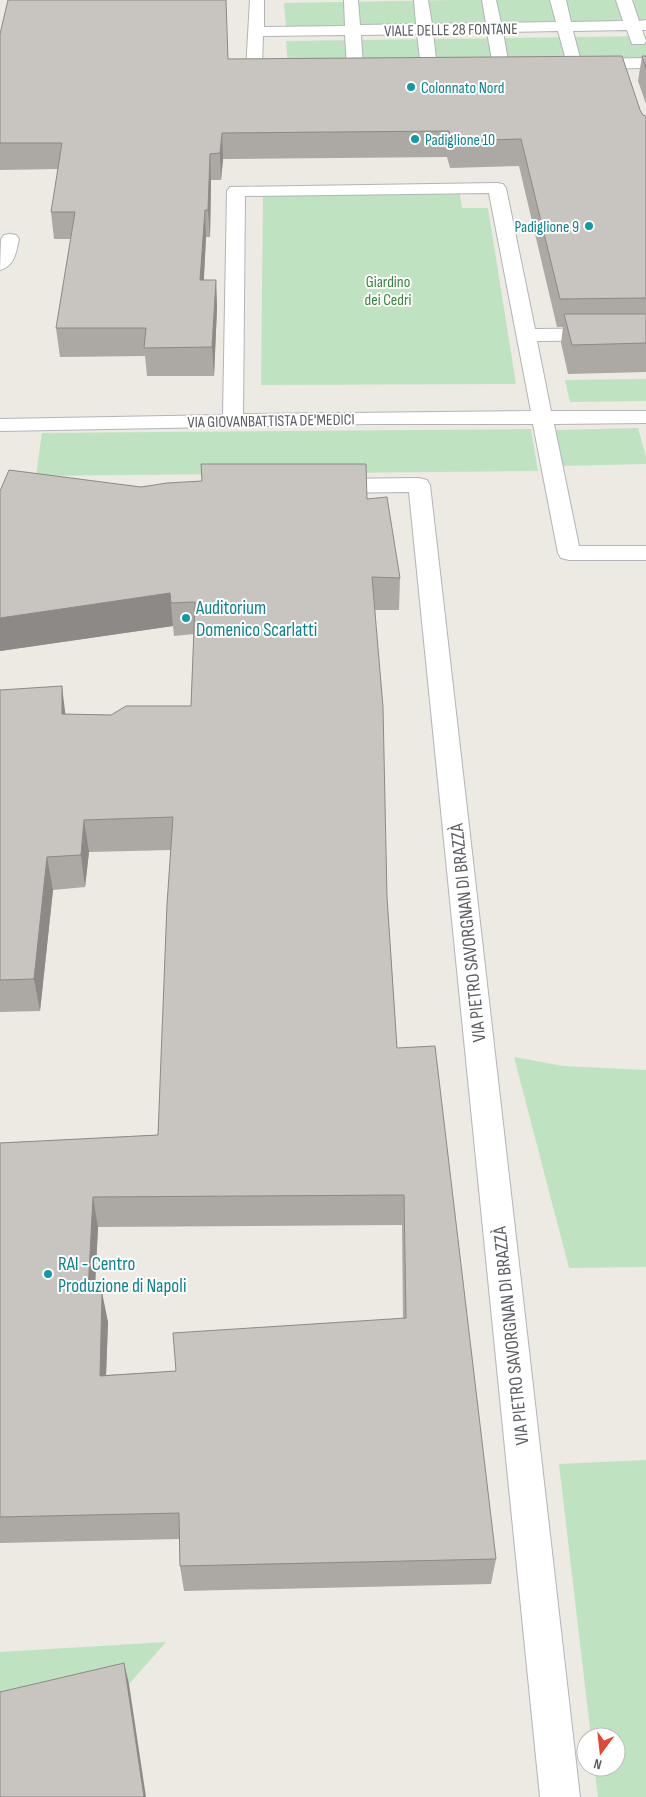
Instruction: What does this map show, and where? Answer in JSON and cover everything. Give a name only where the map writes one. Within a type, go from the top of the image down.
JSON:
[{"type":"street","points":[[257,0],[254,70],[300,69]]},
{"type":"street","points":[[337,68],[362,68],[353,30],[351,0]]},
{"type":"street","points":[[422,0],[429,67]]},
{"type":"street","points":[[489,0],[501,66]]},
{"type":"street","points":[[558,0],[574,64]]},
{"type":"street","points":[[555,65],[646,63],[640,25],[624,0]]},
{"type":"street","name":"VIALE DELLE 28 FONTANE","points":[[256,32],[640,25]]},
{"type":"street","points":[[623,64],[628,82]]},
{"type":"street","points":[[483,66],[519,65]]},
{"type":"street","points":[[411,67],[447,66]]},
{"type":"street","points":[[233,420],[236,191],[497,188],[569,553],[646,553]]},
{"type":"street","points":[[0,264],[6,258],[10,239]]},
{"type":"street","points":[[526,335],[646,334]]},
{"type":"street","name":"VIA GIOVANBATTISTA DE'MEDICI","points":[[0,425],[233,420],[646,417]]},
{"type":"street","name":"VIA PIETRO SAVORGNAN DI BRAZZÀ","points":[[299,486],[419,485],[560,1797]]},
{"type":"green space","points":[[453,0],[646,0],[646,20],[286,27],[284,3]]},
{"type":"green space","points":[[646,36],[646,61],[288,66],[286,41]]},
{"type":"green space","name":"Giardino dei Cedri","points":[[460,194],[462,208],[488,208],[516,384],[261,385],[263,196]]},
{"type":"green space","points":[[646,379],[646,401],[570,402],[565,380]]},
{"type":"green space","points":[[638,428],[646,457],[646,464],[562,466],[554,430]]},
{"type":"green space","points":[[531,429],[538,471],[36,476],[42,433]]},
{"type":"green space","points":[[514,1057],[563,1066],[646,1070],[646,1267],[569,1268]]},
{"type":"green space","points":[[646,1460],[646,1797],[598,1797],[595,1777],[626,1777],[626,1727],[590,1727],[559,1464]]},
{"type":"green space","points":[[166,1642],[129,1684],[0,1715],[0,1652]]},
{"type":"building","points":[[8,0],[226,0],[228,59],[622,56],[640,110],[646,116],[646,298],[560,299],[521,139],[451,141],[449,131],[222,133],[220,153],[210,154],[208,210],[205,210],[200,280],[216,280],[212,347],[144,348],[146,328],[56,328],[75,212],[51,212],[62,143],[0,143],[0,34]]},
{"type":"building","points":[[642,56],[646,56],[646,68]]},
{"type":"building","points":[[564,314],[646,314],[646,343],[572,345]]},
{"type":"building","points":[[201,464],[366,464],[367,499],[387,497],[400,578],[372,577],[383,707],[387,897],[397,1048],[435,1046],[496,1559],[180,1566],[179,1513],[0,1517],[0,1143],[158,1135],[167,904],[173,817],[84,820],[81,855],[47,857],[34,979],[0,980],[0,690],[62,686],[62,714],[111,715],[126,706],[191,706],[195,602],[171,603],[170,593],[0,618],[0,491],[9,470],[141,487],[202,481]],"holes":[[[404,1195],[406,1318],[173,1333],[176,1371],[100,1376],[102,1292],[88,1292],[93,1197]]]},
{"type":"building","points":[[124,1663],[144,1797],[0,1797],[0,1692]]},
{"type":"place","name":"Colonnato Nord","points":[[411,87]]},
{"type":"place","name":"Padiglione 10","points":[[415,139]]},
{"type":"place","name":"Padiglione 9","points":[[589,226]]},
{"type":"place","name":"Auditorium Domenico Scarlatti","points":[[186,618]]},
{"type":"place","name":"RAI - Centro Produzione di Napoli","points":[[48,1274]]}]
